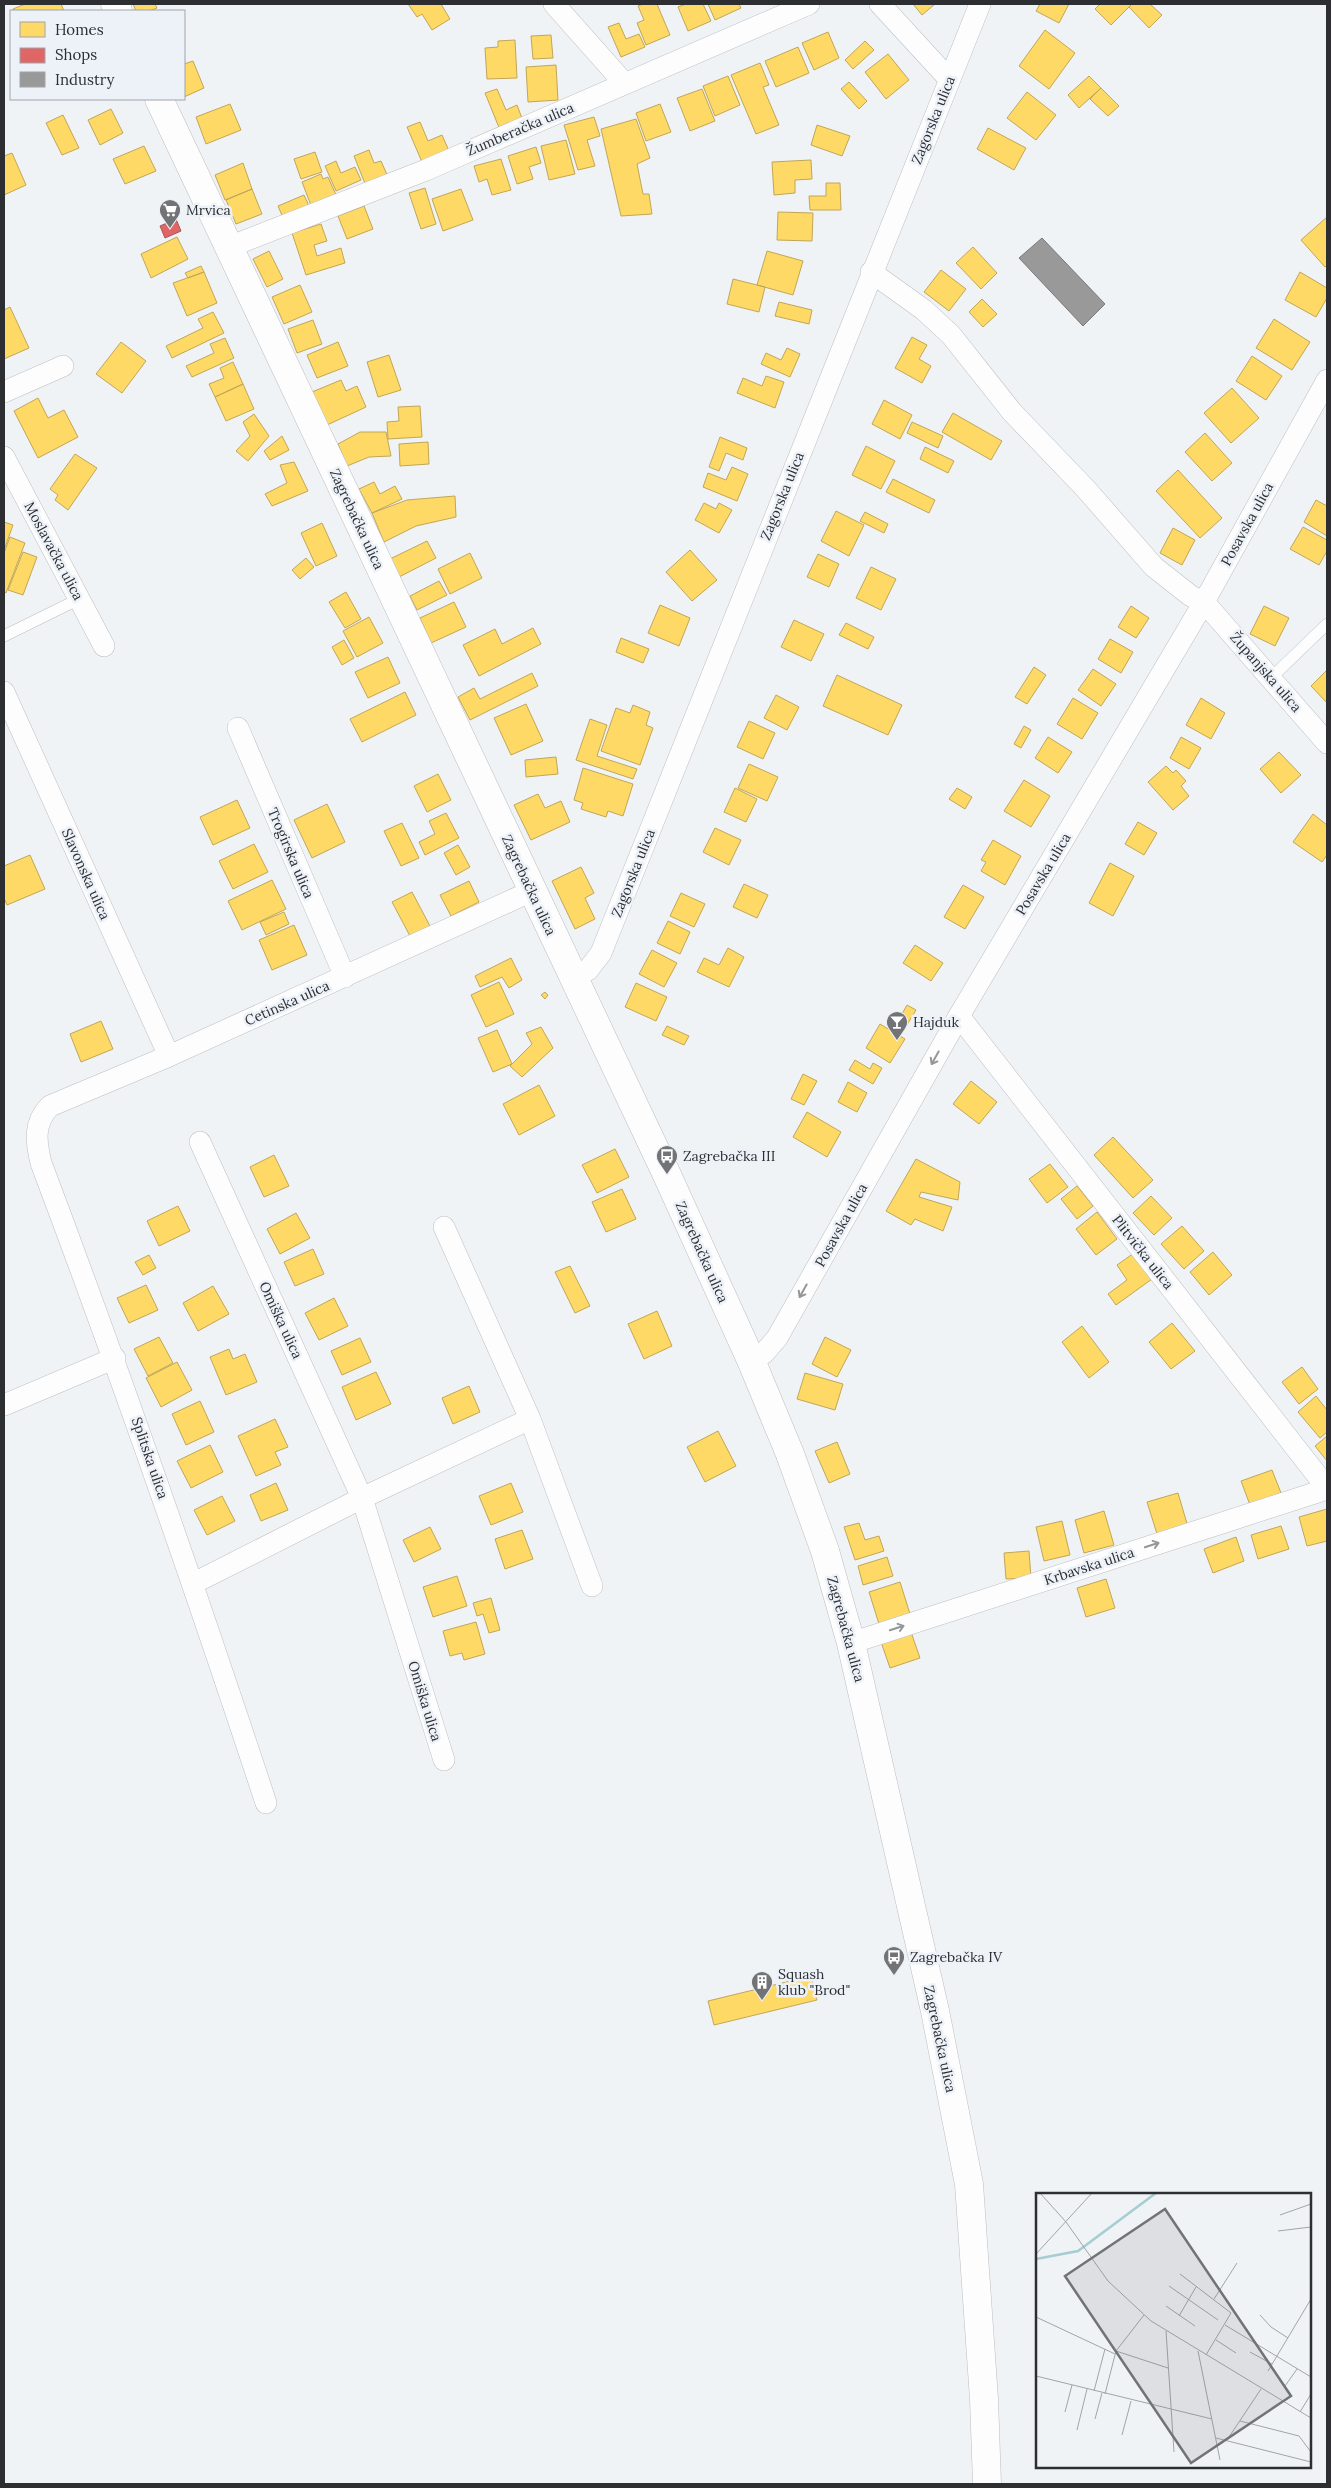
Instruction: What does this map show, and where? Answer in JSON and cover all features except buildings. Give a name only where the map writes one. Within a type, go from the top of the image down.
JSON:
[{"type":"main road","name":"Zagrebačka ulica","points":[[160,100],[667,1175],[751,1360],[790,1454],[825,1551],[851,1642],[934,2011],[969,2184],[984,2399],[987,2484]]},
{"type":"street","points":[[554,4],[625,84]]},
{"type":"street","name":"Žumberačka ulica","points":[[229,247],[426,170],[808,4]]},
{"type":"street","points":[[880,4],[950,79]]},
{"type":"street","name":"Zagorska ulica","points":[[573,978],[588,970],[601,954],[871,272],[980,4]]},
{"type":"street","name":"Županjska ulica","points":[[871,272],[924,310],[951,335],[1012,412],[1085,488],[1154,567],[1191,596],[1204,602],[1327,742]]},
{"type":"street","points":[[4,392],[63,366]]},
{"type":"street","name":"Posavska ulica","points":[[751,1360],[764,1353],[777,1338],[959,1016],[1204,602],[1327,380]]},
{"type":"street","name":"Moslavačka ulica","points":[[4,457],[104,646]]},
{"type":"street","name":"Slavonska ulica","points":[[4,692],[169,1056]]},
{"type":"street","name":"Trogirska ulica","points":[[238,728],[344,977]]},
{"type":"street","name":"Cetinska ulica","points":[[42,1114],[50,1106],[169,1056],[532,891]]},
{"type":"street","name":"Plitvička ulica","points":[[959,1016],[1327,1489]]},
{"type":"street","name":"Splitska ulica","points":[[42,1114],[36,1143],[41,1163],[115,1358],[194,1583],[266,1803]]},
{"type":"street","name":"Omiška ulica","points":[[200,1142],[362,1498],[444,1760]]},
{"type":"street","points":[[444,1227],[530,1419],[592,1586]]},
{"type":"street","points":[[4,1405],[115,1358]]},
{"type":"street","points":[[194,1583],[362,1498],[530,1419]]},
{"type":"street","name":"Krbavska ulica","points":[[851,1642],[1327,1489]]},
{"type":"lane","points":[[4,636],[79,599]]},
{"type":"lane","points":[[1271,678],[1327,624]]},
{"type":"place","name":"Mrvica","points":[[170,229]]},
{"type":"place","name":"Hajduk","points":[[897,1041]]},
{"type":"place","name":"Zagrebačka III","points":[[667,1175]]},
{"type":"place","name":"Zagrebačka IV","points":[[894,1976]]},
{"type":"place","name":"Squash klub \"Brod\"","points":[[762,2001]]}]
